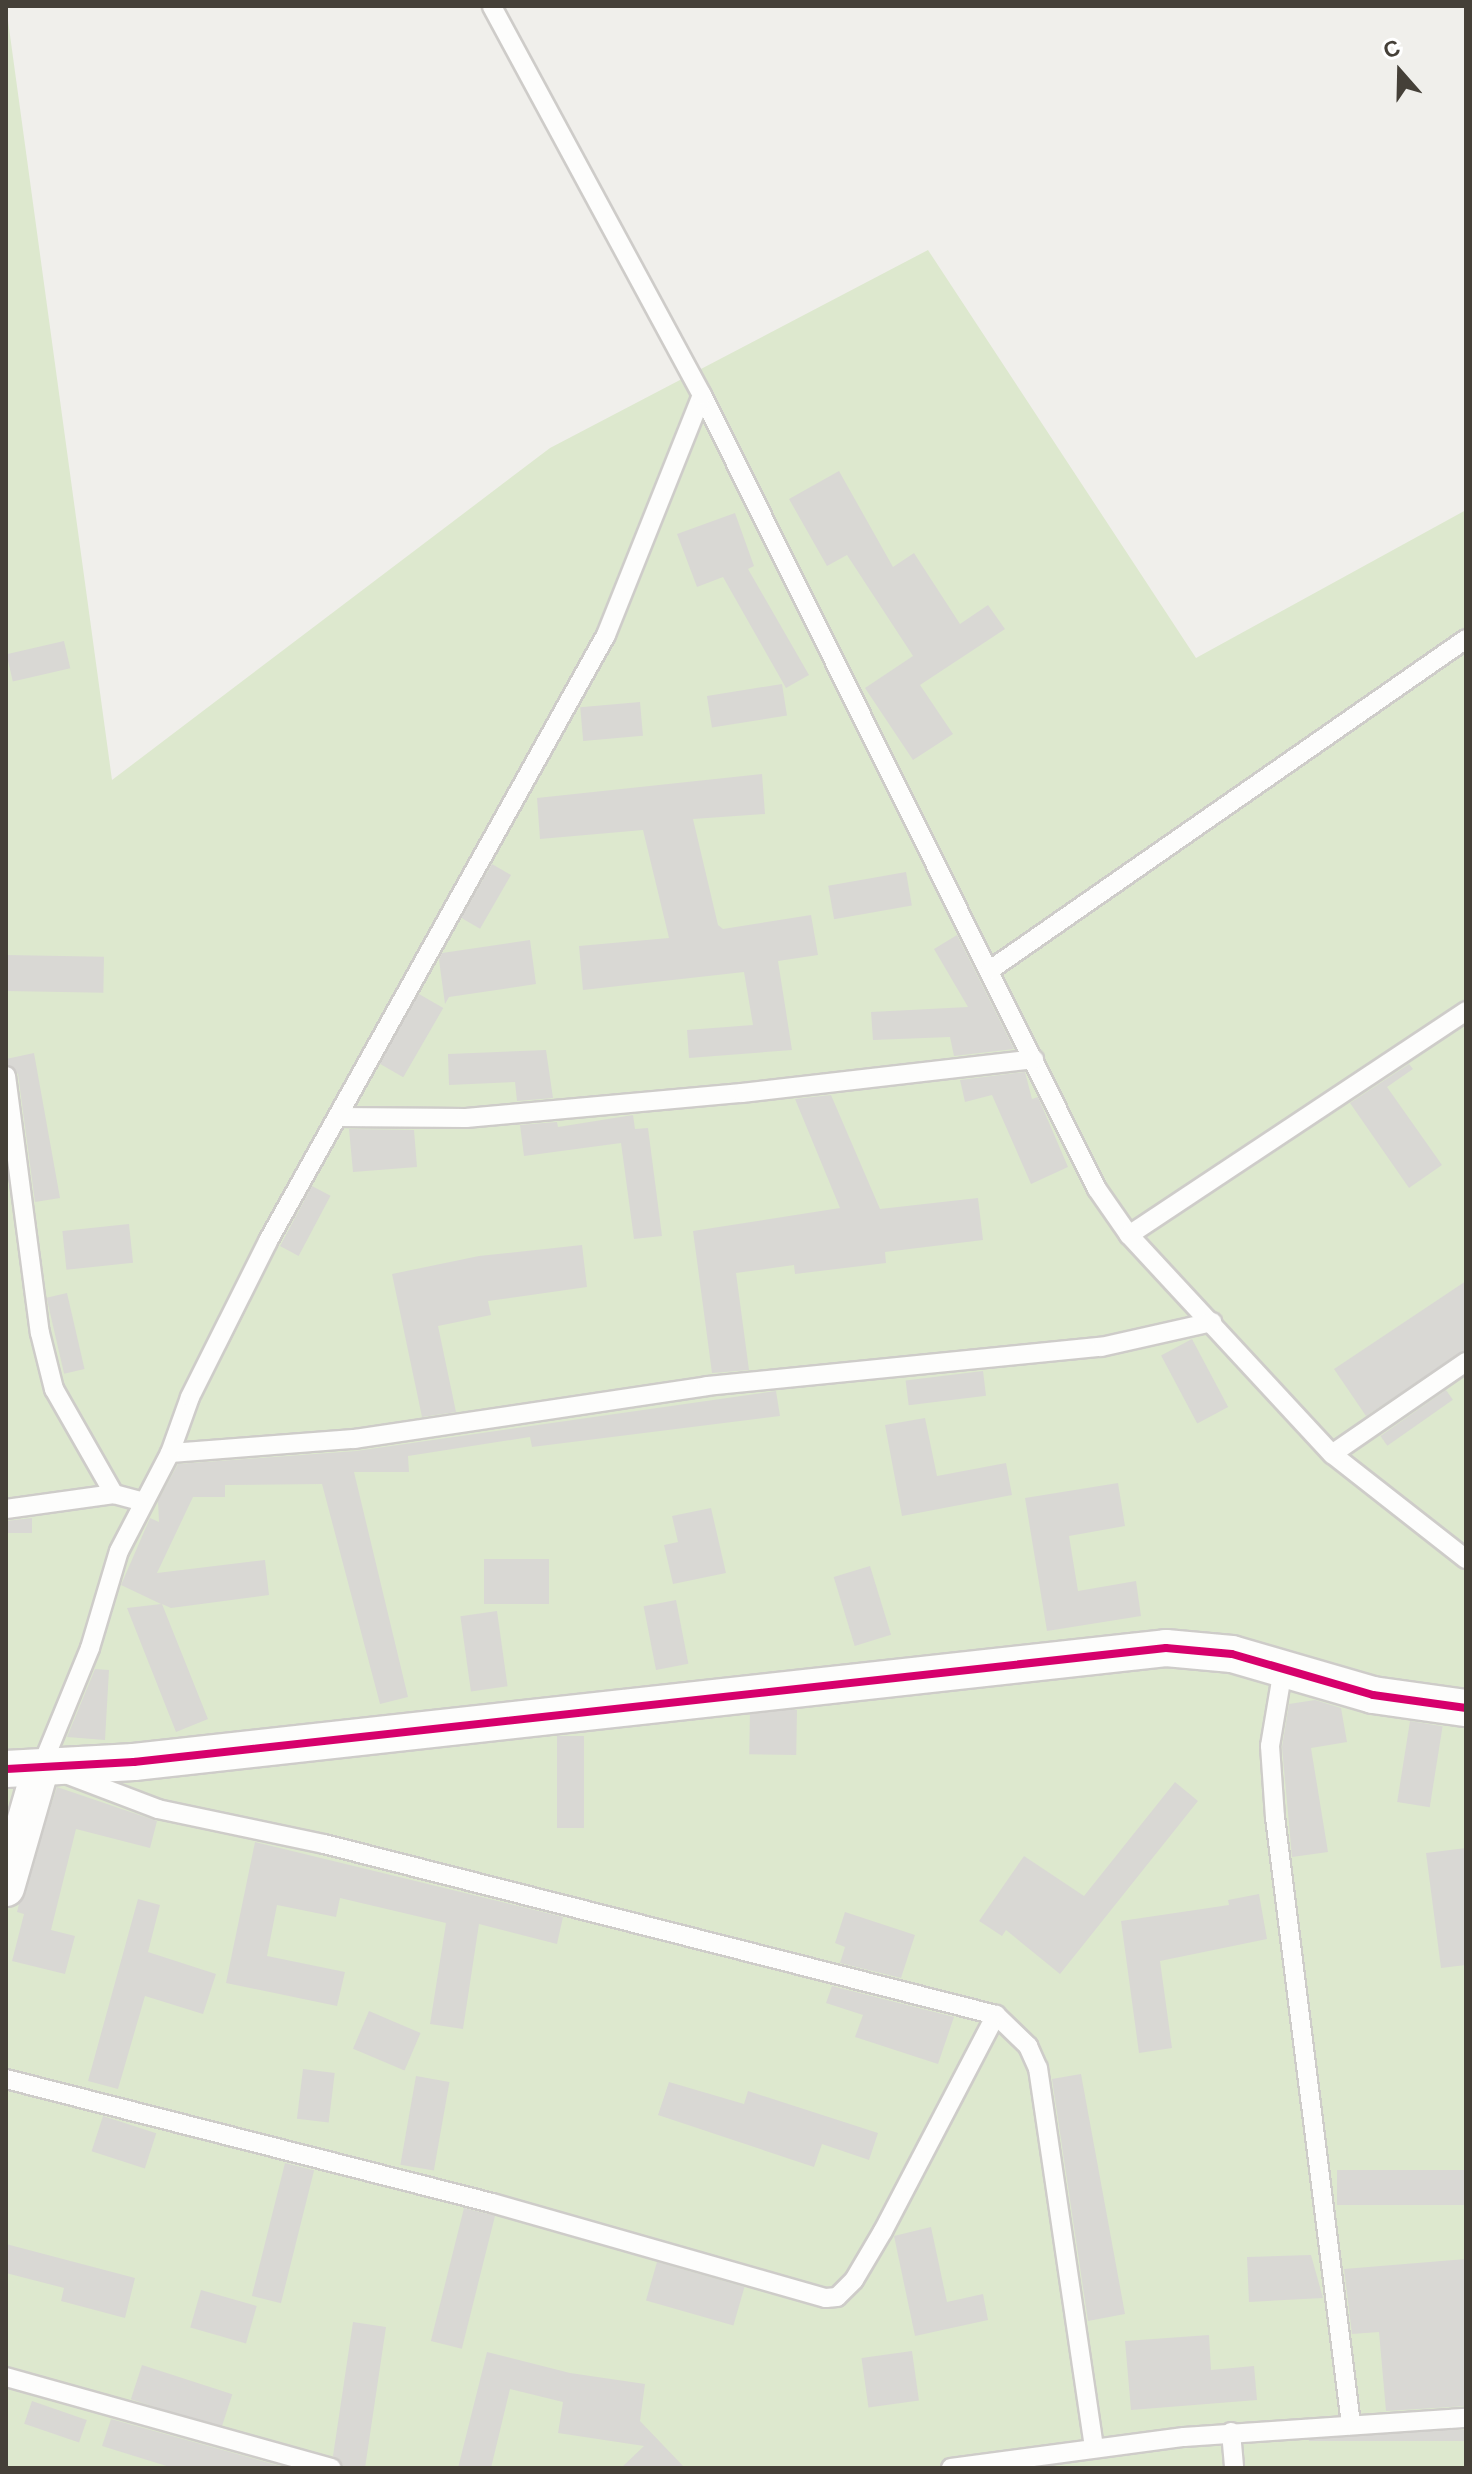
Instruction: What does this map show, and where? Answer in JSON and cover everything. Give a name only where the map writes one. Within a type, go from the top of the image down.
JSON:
[{"type":"street","points":[[6,1888],[35,1769],[1166,1648],[1232,1654],[1373,1695],[1466,1708]]},
{"type":"lane","points":[[492,6],[702,395],[1034,1059],[1083,1167],[1129,1235],[1332,1454],[1466,1559]]},
{"type":"lane","points":[[702,395],[606,635],[236,1302],[170,1453],[119,1551],[90,1648],[35,1769],[158,1809],[324,1844],[996,2015],[1028,2046],[1038,2068],[1094,2446]]},
{"type":"lane","points":[[990,970],[1466,639]]},
{"type":"lane","points":[[1129,1235],[1466,1011]]},
{"type":"lane","points":[[338,1117],[466,1118],[1034,1059]]},
{"type":"lane","points":[[6,1076],[40,1333],[54,1389],[114,1494]]},
{"type":"lane","points":[[170,1453],[354,1439],[707,1386],[1101,1347],[1212,1322]]},
{"type":"lane","points":[[1332,1454],[1466,1362]]},
{"type":"lane","points":[[6,1509],[114,1494],[144,1502]]},
{"type":"lane","points":[[1283,1669],[1270,1746],[1275,1817],[1351,2425]]},
{"type":"lane","points":[[6,2079],[492,2203],[826,2298],[837,2297],[854,2280],[883,2231],[996,2015]]},
{"type":"lane","points":[[6,2377],[332,2468]]},
{"type":"lane","points":[[951,2468],[1094,2446],[1231,2432],[1466,2418]]},
{"type":"lane","points":[[1231,2432],[1234,2468]]},
{"type":"green space","points":[[6,6],[112,780],[550,448],[928,250],[1196,658],[1466,510],[1466,2468],[6,2468]]},
{"type":"building","points":[[839,471],[893,567],[914,553],[960,624],[988,605],[1005,629],[920,685],[953,734],[913,760],[865,688],[913,656],[847,555],[827,566],[789,499]]},
{"type":"building","points":[[735,513],[754,566],[748,569],[809,675],[786,688],[723,577],[697,587],[677,534]]},
{"type":"building","points":[[64,641],[70,668],[13,682],[7,654]]},
{"type":"building","points":[[782,684],[787,716],[712,727],[707,696]]},
{"type":"building","points":[[640,702],[643,736],[583,741],[580,707]]},
{"type":"building","points":[[762,774],[765,814],[693,819],[718,925],[723,929],[811,915],[818,955],[778,961],[792,1050],[689,1058],[687,1030],[753,1025],[744,972],[583,990],[579,946],[669,938],[643,830],[540,839],[537,798]]},
{"type":"building","points":[[492,864],[511,875],[480,929],[461,918]]},
{"type":"building","points":[[906,872],[912,905],[834,919],[828,886]]},
{"type":"building","points":[[957,935],[1014,1049],[954,1056],[950,1037],[873,1040],[871,1012],[968,1007],[934,949]]},
{"type":"building","points":[[530,940],[536,984],[449,997],[445,1004],[439,960],[442,953]]},
{"type":"building","points":[[6,955],[104,957],[103,993],[6,991]]},
{"type":"building","points":[[419,994],[443,1008],[403,1077],[379,1063]]},
{"type":"building","points":[[546,1050],[553,1098],[517,1101],[515,1082],[449,1085],[448,1054]]},
{"type":"building","points":[[34,1053],[60,1198],[35,1202],[18,1074],[6,1064],[6,1059]]},
{"type":"building","points":[[1409,1064],[1413,1069],[1387,1087],[1442,1165],[1409,1188],[1350,1103]]},
{"type":"building","points":[[1025,1072],[1032,1099],[1038,1097],[1068,1167],[1031,1184],[992,1095],[965,1102],[960,1080]]},
{"type":"building","points":[[831,1095],[880,1209],[978,1198],[983,1240],[885,1252],[886,1263],[795,1274],[794,1265],[736,1273],[749,1370],[712,1373],[693,1231],[840,1208],[795,1099]]},
{"type":"building","points":[[633,1115],[635,1129],[648,1128],[662,1236],[634,1239],[621,1143],[524,1156],[520,1125],[557,1122],[558,1127]]},
{"type":"building","points":[[349,1129],[414,1130],[417,1167],[353,1172]]},
{"type":"building","points":[[312,1186],[331,1196],[299,1256],[280,1246]]},
{"type":"building","points":[[129,1224],[133,1263],[66,1270],[62,1231]]},
{"type":"building","points":[[582,1245],[587,1287],[488,1301],[491,1315],[438,1326],[456,1412],[422,1417],[392,1274],[479,1256]]},
{"type":"building","points":[[1466,1281],[1466,1350],[1366,1416],[1334,1369]]},
{"type":"building","points":[[67,1293],[85,1369],[64,1374],[47,1298]]},
{"type":"building","points":[[1192,1339],[1228,1407],[1197,1423],[1161,1355]]},
{"type":"building","points":[[983,1371],[986,1396],[909,1405],[906,1381]]},
{"type":"building","points":[[1446,1390],[1453,1400],[1387,1446],[1380,1436]]},
{"type":"building","points":[[776,1391],[780,1416],[532,1447],[530,1437],[408,1456],[409,1472],[354,1472],[408,1697],[380,1704],[322,1484],[225,1485],[225,1497],[193,1497],[157,1573],[265,1560],[269,1595],[171,1608],[162,1604],[208,1719],[176,1732],[127,1608],[161,1604],[121,1585],[150,1518],[159,1522],[158,1501],[178,1464],[356,1451]]},
{"type":"building","points":[[925,1418],[937,1476],[1006,1463],[1012,1495],[902,1516],[885,1425]]},
{"type":"building","points":[[1118,1483],[1125,1526],[1069,1536],[1078,1591],[1136,1581],[1141,1616],[1047,1631],[1025,1498]]},
{"type":"building","points":[[711,1508],[726,1573],[673,1584],[664,1545],[678,1542],[672,1516]]},
{"type":"building","points":[[32,1518],[32,1533],[6,1533],[6,1521]]},
{"type":"building","points":[[484,1559],[549,1559],[549,1604],[484,1604]]},
{"type":"building","points":[[870,1566],[891,1635],[855,1646],[834,1577]]},
{"type":"building","points":[[676,1600],[688,1664],[656,1670],[644,1606]]},
{"type":"building","points":[[497,1611],[508,1686],[471,1691],[460,1616]]},
{"type":"building","points":[[95,1669],[109,1670],[105,1740],[67,1737]]},
{"type":"building","points":[[1315,1700],[1341,1708],[1347,1742],[1311,1748],[1328,1852],[1292,1857],[1282,1747],[1289,1704]]},
{"type":"building","points":[[750,1709],[797,1710],[796,1755],[749,1754]]},
{"type":"building","points":[[1410,1721],[1443,1726],[1430,1807],[1397,1802]]},
{"type":"building","points":[[557,1736],[584,1736],[584,1828],[557,1828]]},
{"type":"building","points":[[1175,1782],[1198,1801],[1060,1974],[1006,1930],[1002,1936],[979,1921],[1024,1856],[1084,1896]]},
{"type":"building","points":[[57,1787],[157,1821],[150,1848],[76,1829],[51,1930],[75,1936],[65,1974],[12,1961],[24,1914],[17,1912],[19,1904]]},
{"type":"building","points":[[255,1842],[563,1917],[557,1944],[479,1924],[463,2029],[430,2024],[446,1923],[340,1898],[336,1917],[277,1905],[267,1956],[345,1972],[337,2006],[226,1983]]},
{"type":"building","points":[[1466,1848],[1466,1965],[1441,1968],[1426,1853]]},
{"type":"building","points":[[1259,1894],[1267,1939],[1160,1961],[1172,2048],[1139,2053],[1121,1921],[1229,1905],[1228,1900]]},
{"type":"building","points":[[138,1899],[160,1905],[148,1952],[216,1974],[203,2014],[145,1996],[118,2089],[88,2081]]},
{"type":"building","points":[[845,1912],[915,1935],[901,1978],[840,1963],[845,1947],[835,1943]]},
{"type":"building","points":[[832,1986],[954,2017],[938,2064],[855,2037],[863,2015],[826,2003]]},
{"type":"building","points":[[369,2011],[421,2033],[405,2071],[353,2049]]},
{"type":"building","points":[[303,2069],[335,2073],[329,2123],[297,2119]]},
{"type":"building","points":[[1081,2074],[1125,2314],[1088,2321],[1052,2079]]},
{"type":"building","points":[[416,2076],[449,2082],[434,2171],[400,2165]]},
{"type":"building","points":[[669,2082],[744,2104],[748,2091],[878,2133],[869,2160],[822,2144],[814,2167],[658,2115]]},
{"type":"building","points":[[103,2116],[156,2133],[145,2168],[92,2151]]},
{"type":"building","points":[[285,2163],[314,2170],[281,2303],[252,2296]]},
{"type":"building","points":[[1337,2170],[1466,2170],[1466,2205],[1337,2205]]},
{"type":"building","points":[[464,2208],[495,2216],[462,2349],[431,2341]]},
{"type":"building","points":[[931,2227],[947,2302],[983,2294],[988,2320],[915,2336],[894,2236]]},
{"type":"building","points":[[6,2244],[135,2278],[125,2318],[61,2301],[64,2288],[6,2273]]},
{"type":"building","points":[[1311,2255],[1323,2298],[1249,2302],[1247,2257]]},
{"type":"building","points":[[1466,2259],[1466,2406],[1386,2411],[1379,2332],[1352,2334],[1344,2269]]},
{"type":"building","points":[[657,2262],[744,2287],[733,2326],[646,2300]]},
{"type":"building","points":[[201,2290],[257,2306],[246,2343],[190,2327]]},
{"type":"building","points":[[353,2322],[386,2327],[365,2468],[344,2468],[333,2456]]},
{"type":"building","points":[[1209,2335],[1211,2370],[1254,2366],[1257,2400],[1131,2410],[1125,2341]]},
{"type":"building","points":[[912,2351],[919,2401],[868,2408],[861,2358]]},
{"type":"building","points":[[487,2352],[570,2373],[645,2384],[640,2421],[685,2468],[621,2468],[644,2446],[558,2433],[563,2402],[510,2389],[491,2468],[458,2468]]},
{"type":"building","points":[[142,2365],[232,2394],[221,2429],[131,2399]]},
{"type":"building","points":[[32,2401],[87,2420],[79,2443],[24,2424]]},
{"type":"building","points":[[111,2419],[280,2468],[173,2468],[102,2446]]},
{"type":"building","points":[[1309,2430],[1466,2430],[1466,2441],[1309,2441]]},
{"type":"cycle path","points":[[6,1769],[134,1762],[1166,1648],[1232,1654],[1373,1695],[1466,1708]]}]
